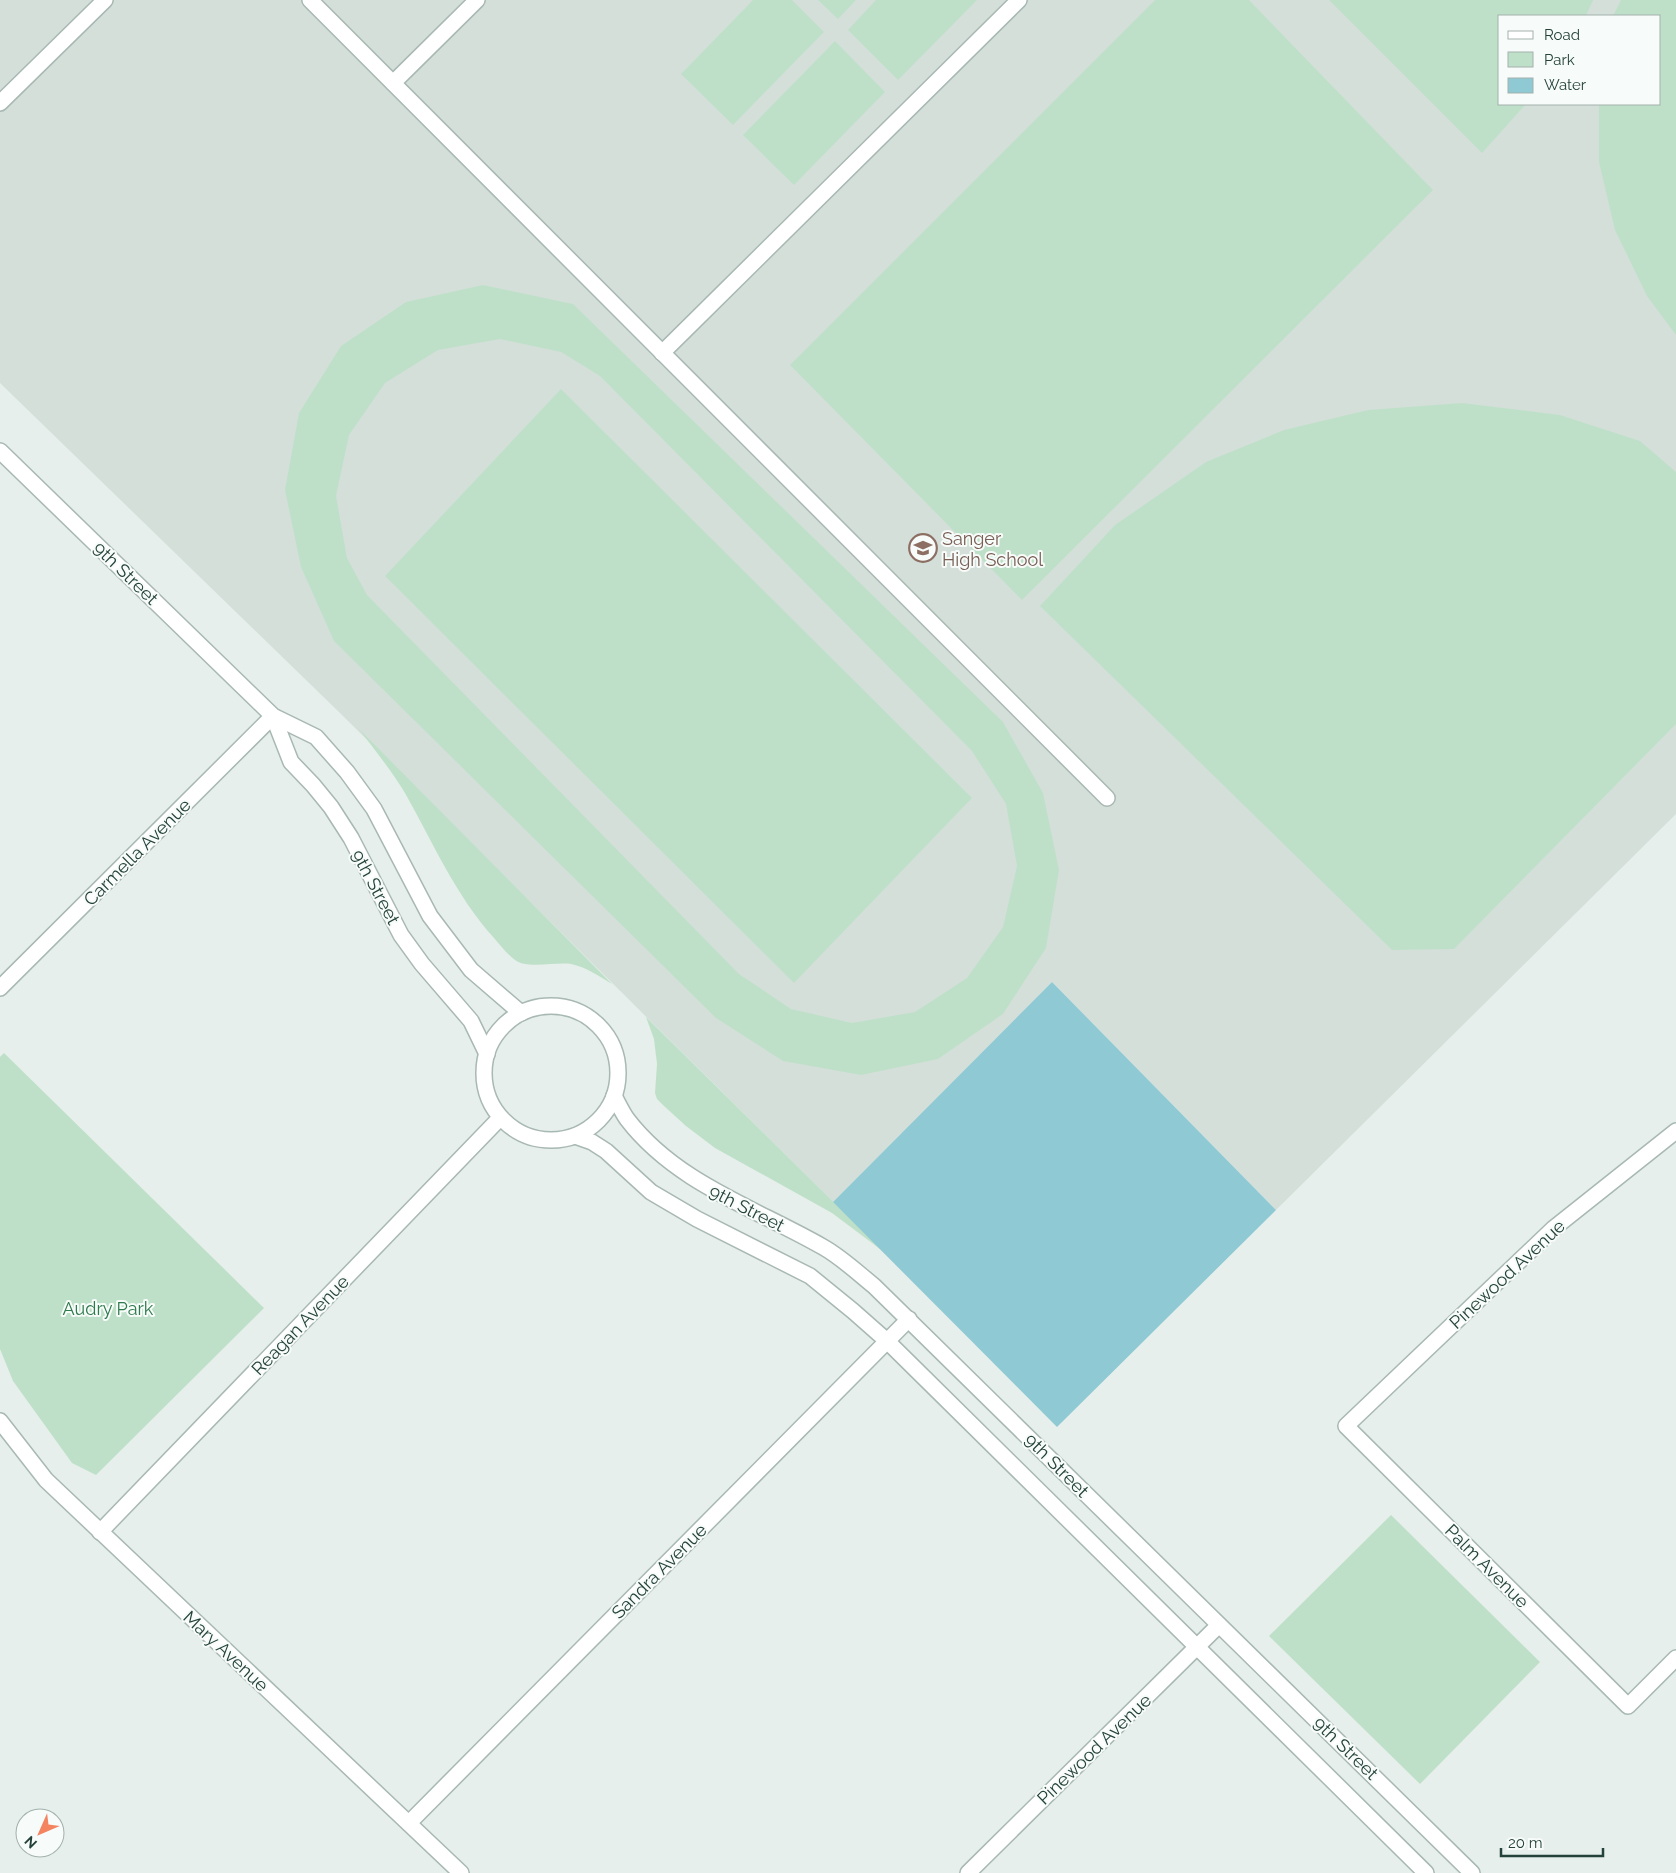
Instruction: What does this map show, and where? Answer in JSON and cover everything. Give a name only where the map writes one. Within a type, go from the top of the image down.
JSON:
[{"type":"street","points":[[0,103],[104,0]]},
{"type":"street","points":[[310,0],[1107,798]]},
{"type":"street","points":[[393,83],[477,0]]},
{"type":"street","points":[[662,353],[1018,0]]},
{"type":"street","name":"9th Street","points":[[0,451],[273,716],[316,737],[347,772],[374,809],[430,916],[471,970],[522,1012]]},
{"type":"street","name":"9th Street","points":[[273,716],[291,762],[313,785],[331,808],[351,838],[401,934],[422,964],[472,1021],[487,1054]]},
{"type":"street","name":"Carmella Avenue","points":[[0,988],[273,716]]},
{"type":"street","points":[[541,1006],[562,1006],[582,1013],[599,1025],[611,1042],[618,1063],[618,1083],[612,1104],[600,1121],[575,1136],[566,1139],[548,1140],[530,1137],[514,1129],[500,1118],[491,1104],[486,1088],[484,1070],[487,1054],[494,1038],[504,1024],[522,1012],[541,1006]]},
{"type":"street","name":"9th Street","points":[[614,1096],[626,1118],[643,1138],[667,1160],[707,1188],[825,1248],[874,1286],[1472,1873]]},
{"type":"street","name":"Reagan Avenue","points":[[100,1532],[500,1118]]},
{"type":"street","name":"Pinewood Avenue","points":[[1346,1426],[1554,1228],[1676,1131]]},
{"type":"street","name":"9th Street","points":[[575,1136],[592,1142],[606,1151],[651,1192],[697,1219],[810,1276],[854,1310],[887,1340],[1426,1873]]},
{"type":"street","name":"Sandra Avenue","points":[[410,1823],[908,1319]]},
{"type":"street","name":"Mary Avenue","points":[[0,1421],[46,1480],[461,1873]]},
{"type":"street","name":"Palm Avenue","points":[[1346,1426],[1628,1706],[1676,1658]]},
{"type":"street","name":"Pinewood Avenue","points":[[968,1873],[1220,1625]]},
{"type":"shaded area","name":"Sanger High School","points":[[0,0],[1676,0],[1676,814],[1276,1210],[1052,982],[833,1202],[340,713],[0,383]]},
{"type":"green space","points":[[753,0],[792,0],[824,32],[733,125],[681,74]]},
{"type":"green space","points":[[818,0],[856,0],[838,19]]},
{"type":"green space","points":[[876,0],[977,0],[898,80],[848,30]]},
{"type":"green space","points":[[1155,0],[1249,0],[1433,190],[1022,600],[790,365]]},
{"type":"green space","points":[[1329,0],[1593,0],[1586,15],[1498,15],[1498,105],[1525,105],[1482,153]]},
{"type":"green space","points":[[1621,0],[1676,0],[1676,335],[1647,296],[1615,230],[1599,162],[1599,105],[1661,105],[1661,15],[1614,15]]},
{"type":"green space","points":[[835,41],[885,92],[794,185],[743,135]]},
{"type":"green space","points":[[483,285],[573,304],[1003,722],[1043,793],[1059,870],[1046,948],[1003,1014],[938,1059],[861,1075],[783,1061],[716,1018],[334,641],[301,567],[285,490],[299,413],[341,346],[406,302]],"holes":[[[500,339],[561,352],[600,376],[972,751],[1006,804],[1017,866],[1003,927],[967,978],[915,1012],[852,1023],[791,1009],[739,974],[367,595],[347,558],[336,496],[349,435],[385,383],[438,350]]]},
{"type":"green space","points":[[561,389],[972,798],[794,983],[385,576]]},
{"type":"green space","points":[[1462,403],[1560,415],[1640,441],[1676,472],[1676,724],[1454,949],[1392,950],[1040,606],[1115,525],[1206,462],[1284,430],[1368,410]]},
{"type":"green space","points":[[358,728],[612,984],[577,965],[520,963],[507,953],[468,905],[405,793]]},
{"type":"green space","points":[[646,1017],[884,1252],[832,1213],[715,1148],[664,1106],[657,1099],[655,1093],[657,1064],[654,1039]]},
{"type":"green space","name":"Audry Park","points":[[4,1053],[264,1308],[96,1475],[72,1463],[13,1381],[0,1349],[0,1057]]},
{"type":"green space","points":[[1391,1515],[1540,1662],[1420,1784],[1269,1636]]},
{"type":"water","points":[[1052,982],[1276,1210],[1057,1427],[833,1202]]},
{"type":"place","name":"Sanger High School","points":[[923,548]]}]
